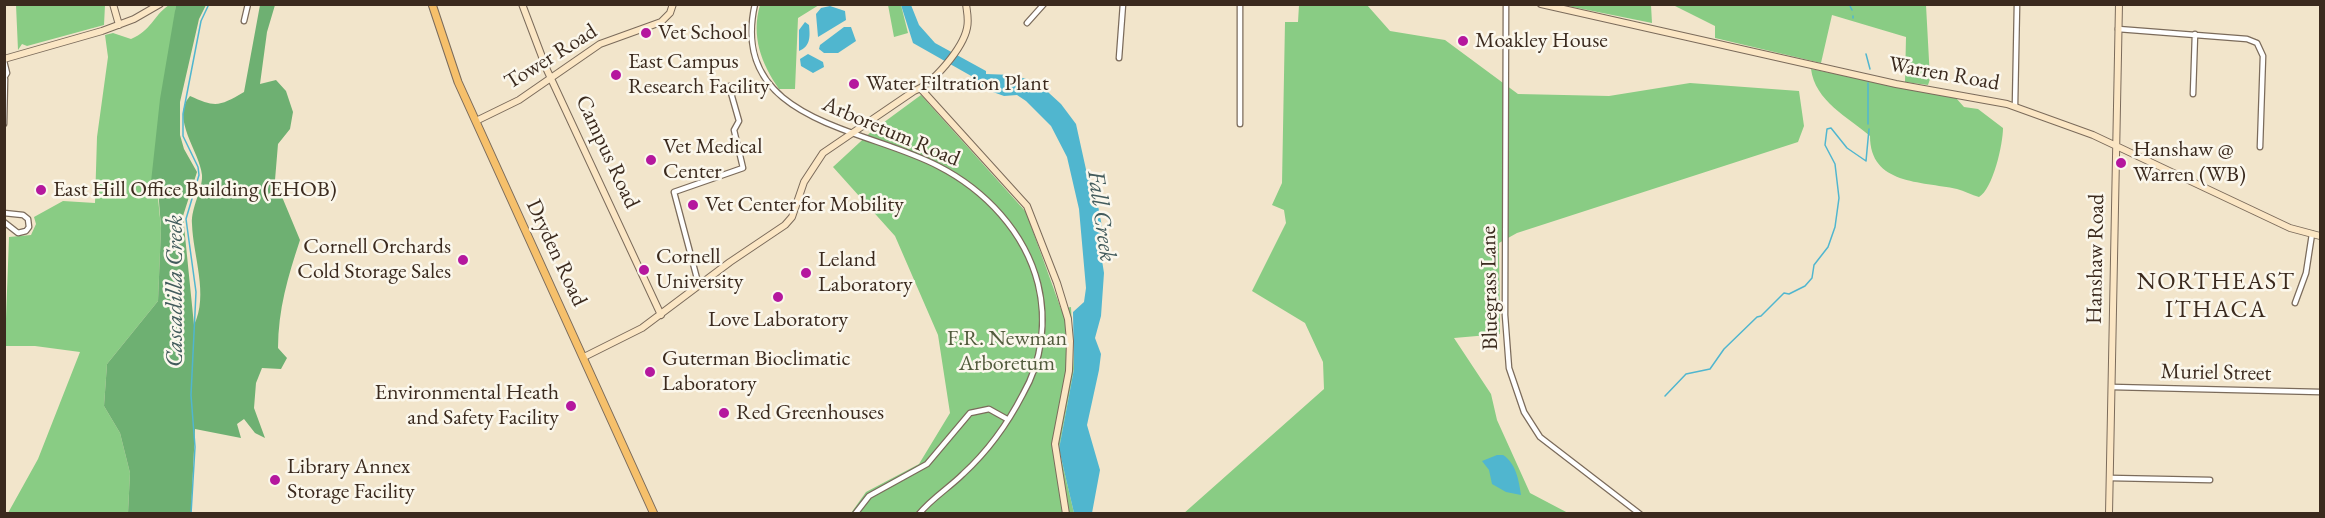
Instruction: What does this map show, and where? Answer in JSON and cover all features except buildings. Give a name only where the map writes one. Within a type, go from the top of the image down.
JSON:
[{"type":"main road","name":"Dryden Road","points":[[432,4],[458,82],[654,513]]},
{"type":"street","points":[[113,4],[119,25]]},
{"type":"street","points":[[4,124],[7,73],[4,60],[119,25],[160,4]]},
{"type":"street","points":[[244,21],[248,4]]},
{"type":"street","name":"Campus Road","points":[[522,4],[552,77],[661,315]]},
{"type":"street","name":"Tower Road","points":[[476,121],[519,100],[600,44],[661,22],[669,14],[672,4]]},
{"type":"street","name":"Arboretum Road","points":[[755,4],[752,31],[755,52],[773,88],[812,117],[920,157],[962,180],[993,205],[1021,241],[1038,287],[1041,335],[1030,381],[1007,419],[969,468],[919,513]]},
{"type":"street","points":[[584,357],[614,343],[661,315],[787,224],[793,215],[802,186],[818,158],[852,132],[921,89],[938,73],[967,30],[966,4]]},
{"type":"street","points":[[1027,23],[1044,4]]},
{"type":"street","points":[[1119,58],[1123,4]]},
{"type":"street","points":[[1240,4],[1240,124]]},
{"type":"street","name":"Bluegrass Lane","points":[[1506,4],[1505,315],[1509,368],[1529,422],[1540,437],[1640,513]]},
{"type":"street","name":"Warren Road","points":[[1541,4],[1896,84],[2015,106],[2116,145],[2290,228],[2320,236]]},
{"type":"street","points":[[2015,106],[2017,4]]},
{"type":"street","name":"Hanshaw Road","points":[[2109,513],[2119,4]]},
{"type":"street","points":[[2118,29],[2250,40],[2261,49],[2260,147]]},
{"type":"street","points":[[2193,94],[2195,34]]},
{"type":"street","points":[[699,286],[674,192],[743,168],[734,130],[739,121],[729,86]]},
{"type":"street","points":[[921,89],[1027,206],[1057,283],[1068,319],[1070,341],[1069,370],[1055,444],[1066,513]]},
{"type":"street","points":[[4,213],[25,216],[29,227],[26,231],[18,233],[4,222]]},
{"type":"street","points":[[2295,303],[2306,273],[2312,234]]},
{"type":"street","name":"Muriel Street","points":[[2112,387],[2320,392]]},
{"type":"street","points":[[855,513],[869,496],[927,464],[970,413],[989,409],[1007,419]]},
{"type":"street","points":[[2110,478],[2210,480]]},
{"type":"green space","points":[[16,5],[105,5],[104,25],[27,46],[22,44],[18,50]]},
{"type":"green space","points":[[169,5],[176,5],[157,188],[161,228],[158,301],[107,364],[104,406],[120,433],[130,473],[128,513],[8,513],[38,459],[80,352],[35,346],[5,346],[9,237],[31,235],[36,224],[34,217],[63,201],[95,203],[97,137],[108,57],[105,35],[113,33],[131,39],[143,32]]},
{"type":"green space","points":[[176,5],[206,5],[199,19],[180,102],[180,135],[184,149],[197,172],[183,216],[194,325],[200,301],[200,288],[192,218],[202,175],[184,125],[183,114],[190,96],[218,104],[244,92],[260,5],[275,5],[267,32],[260,84],[276,80],[286,91],[293,112],[290,129],[278,144],[275,180],[300,240],[288,280],[280,320],[278,348],[287,358],[281,369],[262,368],[256,383],[254,408],[265,438],[255,433],[244,419],[237,424],[241,438],[195,429],[191,513],[128,513],[130,473],[120,433],[104,406],[107,364],[158,301],[161,228],[158,188],[151,182],[160,99]]},
{"type":"green space","points":[[760,5],[819,5],[798,18],[795,89],[779,89],[767,69],[757,38],[757,16]]},
{"type":"green space","points":[[888,5],[901,5],[908,33],[894,37]]},
{"type":"green space","points":[[1299,5],[1367,5],[1390,31],[1445,40],[1518,94],[1609,96],[1690,83],[1799,91],[1804,126],[1798,142],[1517,233],[1499,243],[1500,334],[1454,338],[1491,394],[1497,420],[1530,493],[1568,513],[1183,514],[1324,389],[1323,362],[1305,323],[1252,291],[1286,223],[1284,210],[1272,205],[1282,183],[1285,22],[1298,22]]},
{"type":"green space","points":[[1563,5],[1651,5],[1652,23]]},
{"type":"green space","points":[[1673,5],[1926,5],[1930,79],[1928,85],[1905,82],[1906,37],[1832,15],[1821,63],[1715,38],[1715,26]]},
{"type":"green space","points":[[1811,69],[1956,98],[1964,107],[1978,109],[2003,128],[1996,166],[1989,185],[1979,197],[1957,189],[1914,182],[1888,172],[1879,164],[1872,152],[1870,136],[1826,99],[1814,80]]},
{"type":"green space","name":"F.R. Newman Arboretum","points":[[921,95],[1026,212],[1061,309],[1071,307],[1074,369],[1059,449],[1074,513],[851,513],[866,492],[919,464],[950,413],[938,335],[895,236],[833,167],[872,131]]},
{"type":"water","points":[[901,5],[911,5],[919,25],[935,43],[986,71],[986,74],[1012,75],[1037,82],[1061,104],[1076,124],[1087,174],[1095,190],[1104,237],[1101,254],[1104,273],[1101,316],[1095,338],[1101,354],[1087,425],[1100,470],[1092,513],[1074,513],[1059,449],[1074,369],[1073,312],[1084,302],[1086,288],[1079,209],[1067,157],[1051,126],[1026,101],[1017,95],[1004,96],[993,92],[992,89],[984,90],[972,85],[973,77],[913,43]]},
{"type":"water","points":[[830,6],[845,11],[846,20],[818,37],[816,14],[821,8]]},
{"type":"water","points":[[805,22],[809,25],[809,40],[806,46],[799,51],[799,30]]},
{"type":"water","points":[[844,27],[851,27],[856,41],[838,53],[824,53],[819,49],[820,45]]},
{"type":"water","points":[[808,54],[823,62],[824,67],[813,73],[801,66],[800,59]]},
{"type":"water","points":[[1503,455],[1514,467],[1521,495],[1506,492],[1492,484],[1489,470],[1482,461]]},
{"type":"waterway","name":"Cascadilla Creek","points":[[191,514],[195,447],[191,395],[196,292],[186,219],[199,175],[198,167],[183,136],[183,114],[201,21],[209,4]]},
{"type":"waterway","points":[[1849,4],[1852,10]]},
{"type":"waterway","points":[[1866,54],[1870,69]]},
{"type":"waterway","points":[[1868,83],[1868,124]]},
{"type":"waterway","points":[[1665,396],[1686,374],[1710,369],[1724,349],[1757,317],[1761,316],[1784,293],[1789,294],[1805,286],[1812,278],[1814,265],[1828,247],[1835,227],[1839,198],[1835,164],[1825,145],[1827,129],[1831,128],[1847,148],[1866,161],[1869,129]]},
{"type":"place","name":"Vet School","points":[[646,33]]},
{"type":"place","name":"Moakley House","points":[[1463,41]]},
{"type":"place","name":"East Campus Research Facility","points":[[616,75]]},
{"type":"place","name":"Water Filtration Plant","points":[[854,84]]},
{"type":"place","name":"Vet Medical Center","points":[[651,160]]},
{"type":"place","name":"Hanshaw @ Warren (WB)","points":[[2121,163]]},
{"type":"place","name":"East Hill Office Building (EHOB)","points":[[41,190]]},
{"type":"place","name":"Vet Center for Mobility","points":[[693,205]]},
{"type":"place","name":"Cornell Orchards Cold Storage Sales","points":[[463,260]]},
{"type":"place","name":"Cornell University","points":[[644,270]]},
{"type":"place","name":"Leland Laboratory","points":[[806,273]]},
{"type":"place","name":"Love Laboratory","points":[[778,297]]},
{"type":"place","name":"Guterman Bioclimatic Laboratory","points":[[650,372]]},
{"type":"place","name":"Environmental Heath and Safety Facility","points":[[571,406]]},
{"type":"place","name":"Red Greenhouses","points":[[724,413]]},
{"type":"place","name":"Library Annex Storage Facility","points":[[275,480]]},
{"type":"district","name":"NORTHEAST ITHACA","points":[[2216,296]]},
{"type":"water label","name":"Fall Creek","points":[[1101,216]]}]
